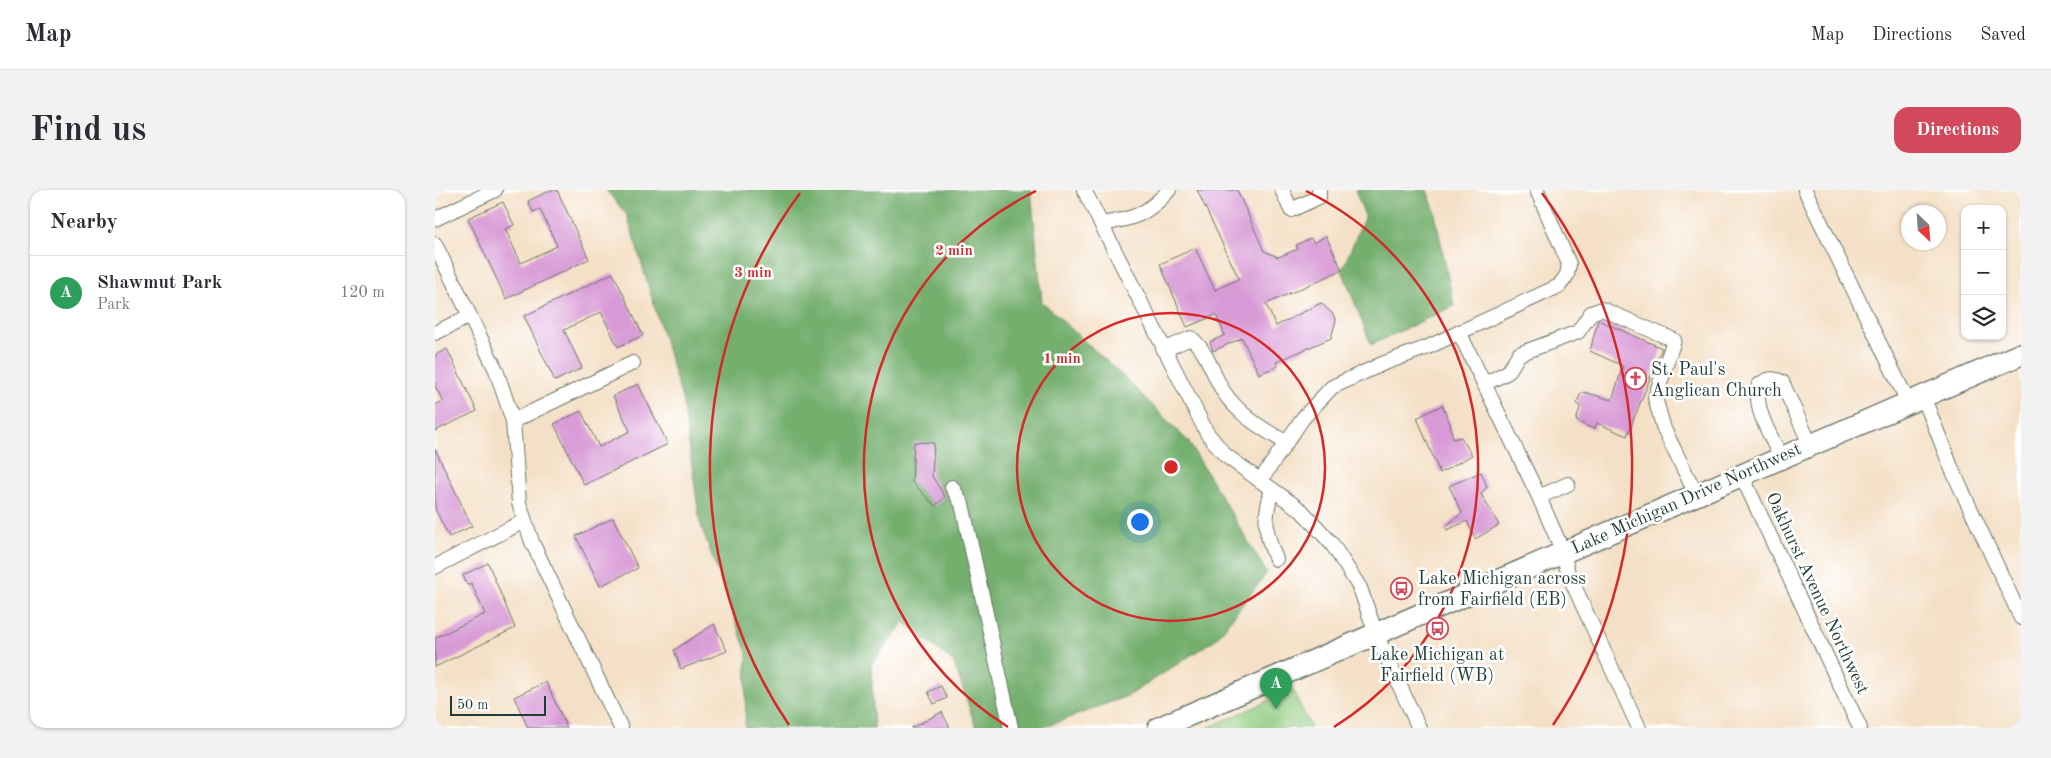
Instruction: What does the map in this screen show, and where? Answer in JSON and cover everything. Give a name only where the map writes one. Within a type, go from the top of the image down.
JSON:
[{"type":"highway","name":"Lake Michigan Drive Northwest","points":[[1159,728],[2021,354]]},
{"type":"street","points":[[435,220],[495,190]]},
{"type":"street","points":[[1084,190],[1163,350],[1207,433],[1225,455],[1302,511],[1331,544],[1360,588],[1375,634],[1419,728]]},
{"type":"street","points":[[1101,224],[1128,220],[1146,212],[1169,190]]},
{"type":"street","points":[[1282,190],[1291,210],[1319,197],[1319,190]]},
{"type":"street","points":[[1260,480],[1303,418],[1332,387],[1547,293],[1559,286],[1567,275],[1569,264],[1537,190]]},
{"type":"street","points":[[1805,190],[1951,467],[2021,618]]},
{"type":"street","points":[[435,244],[496,370],[513,421],[519,503],[524,521],[554,590],[621,728]]},
{"type":"street","points":[[1484,384],[1508,372],[1519,354],[1578,332],[1591,313],[1602,309],[1674,340],[1655,398],[1664,429],[1696,494]]},
{"type":"street","points":[[435,332],[470,316]]},
{"type":"street","points":[[1459,332],[1539,497],[1563,552],[1568,573],[1639,728]]},
{"type":"street","points":[[1163,350],[1191,338],[1201,346],[1223,389],[1235,407],[1251,421],[1285,442]]},
{"type":"street","points":[[513,421],[633,363]]},
{"type":"street","points":[[1781,457],[1759,402],[1759,385],[1767,380],[1775,379],[1782,382],[1810,444]]},
{"type":"street","name":"Oakhurst Avenue Northwest","points":[[1741,474],[1860,728]]},
{"type":"street","points":[[1539,497],[1568,484]]},
{"type":"street","points":[[952,488],[962,504],[1011,728]]},
{"type":"street","points":[[1272,489],[1267,507],[1266,530],[1276,560]]},
{"type":"street","points":[[435,567],[524,521]]},
{"type":"green space","points":[[606,190],[1031,190],[1042,302],[1125,378],[1188,441],[1267,573],[1216,639],[1130,695],[1042,728],[976,728],[954,663],[904,622],[871,665],[874,728],[745,728],[747,653],[700,523],[683,402],[627,215]]},
{"type":"green space","points":[[1355,190],[1427,190],[1434,209],[1454,306],[1371,345],[1342,270],[1365,216]]},
{"type":"green space","points":[[1293,690],[1311,728],[1207,728]]},
{"type":"building","points":[[551,190],[557,190],[589,259],[506,299],[468,218],[503,202],[514,225],[505,229],[521,263],[557,246],[540,209],[533,212],[528,201]]},
{"type":"building","points":[[1197,190],[1237,190],[1264,251],[1278,257],[1298,249],[1296,245],[1311,238],[1314,243],[1326,236],[1342,270],[1266,304],[1276,326],[1321,303],[1332,313],[1336,320],[1331,338],[1276,362],[1278,366],[1259,374],[1242,338],[1213,351],[1210,342],[1225,335],[1216,315],[1187,327],[1160,264],[1195,248],[1215,290],[1239,279]]},
{"type":"building","points":[[613,273],[643,335],[618,347],[601,312],[564,330],[582,368],[555,381],[524,316]]},
{"type":"building","name":"St. Paul's Anglican Church","points":[[1598,320],[1662,348],[1627,436],[1597,423],[1594,429],[1576,421],[1580,408],[1577,403],[1580,395],[1584,392],[1612,400],[1623,366],[1590,351]]},
{"type":"building","points":[[447,349],[477,411],[435,431],[435,405],[443,401],[435,386],[435,355]]},
{"type":"building","points":[[638,384],[668,444],[584,485],[554,424],[581,411],[599,447],[630,431],[613,396]]},
{"type":"building","points":[[1442,405],[1450,423],[1453,439],[1461,437],[1472,455],[1440,473],[1417,418]]},
{"type":"building","points":[[914,442],[934,443],[932,476],[945,497],[935,506],[912,482]]},
{"type":"building","points":[[435,449],[472,526],[449,537],[435,509]]},
{"type":"building","points":[[1481,472],[1487,487],[1481,494],[1499,525],[1475,539],[1467,521],[1447,530],[1445,527],[1462,513],[1449,486]]},
{"type":"building","points":[[613,518],[638,568],[600,586],[576,536]]},
{"type":"building","points":[[488,563],[515,628],[435,667],[435,638],[485,614],[471,583],[467,585],[463,575]]},
{"type":"building","points":[[714,624],[727,651],[681,669],[674,650]]},
{"type":"building","points":[[546,682],[567,728],[528,728],[514,697]]},
{"type":"building","points":[[941,686],[947,698],[934,704],[928,692]]},
{"type":"building","points":[[942,712],[950,728],[911,728]]},
{"type":"place","name":"St. Paul's Anglican Church","points":[[1635,379]]},
{"type":"place","name":"Lake Michigan across from Fairfield (EB)","points":[[1402,588]]},
{"type":"place","name":"Lake Michigan at Fairfield (WB)","points":[[1437,629]]},
{"type":"place","name":"Shawmut Park","points":[[1276,709]]}]
